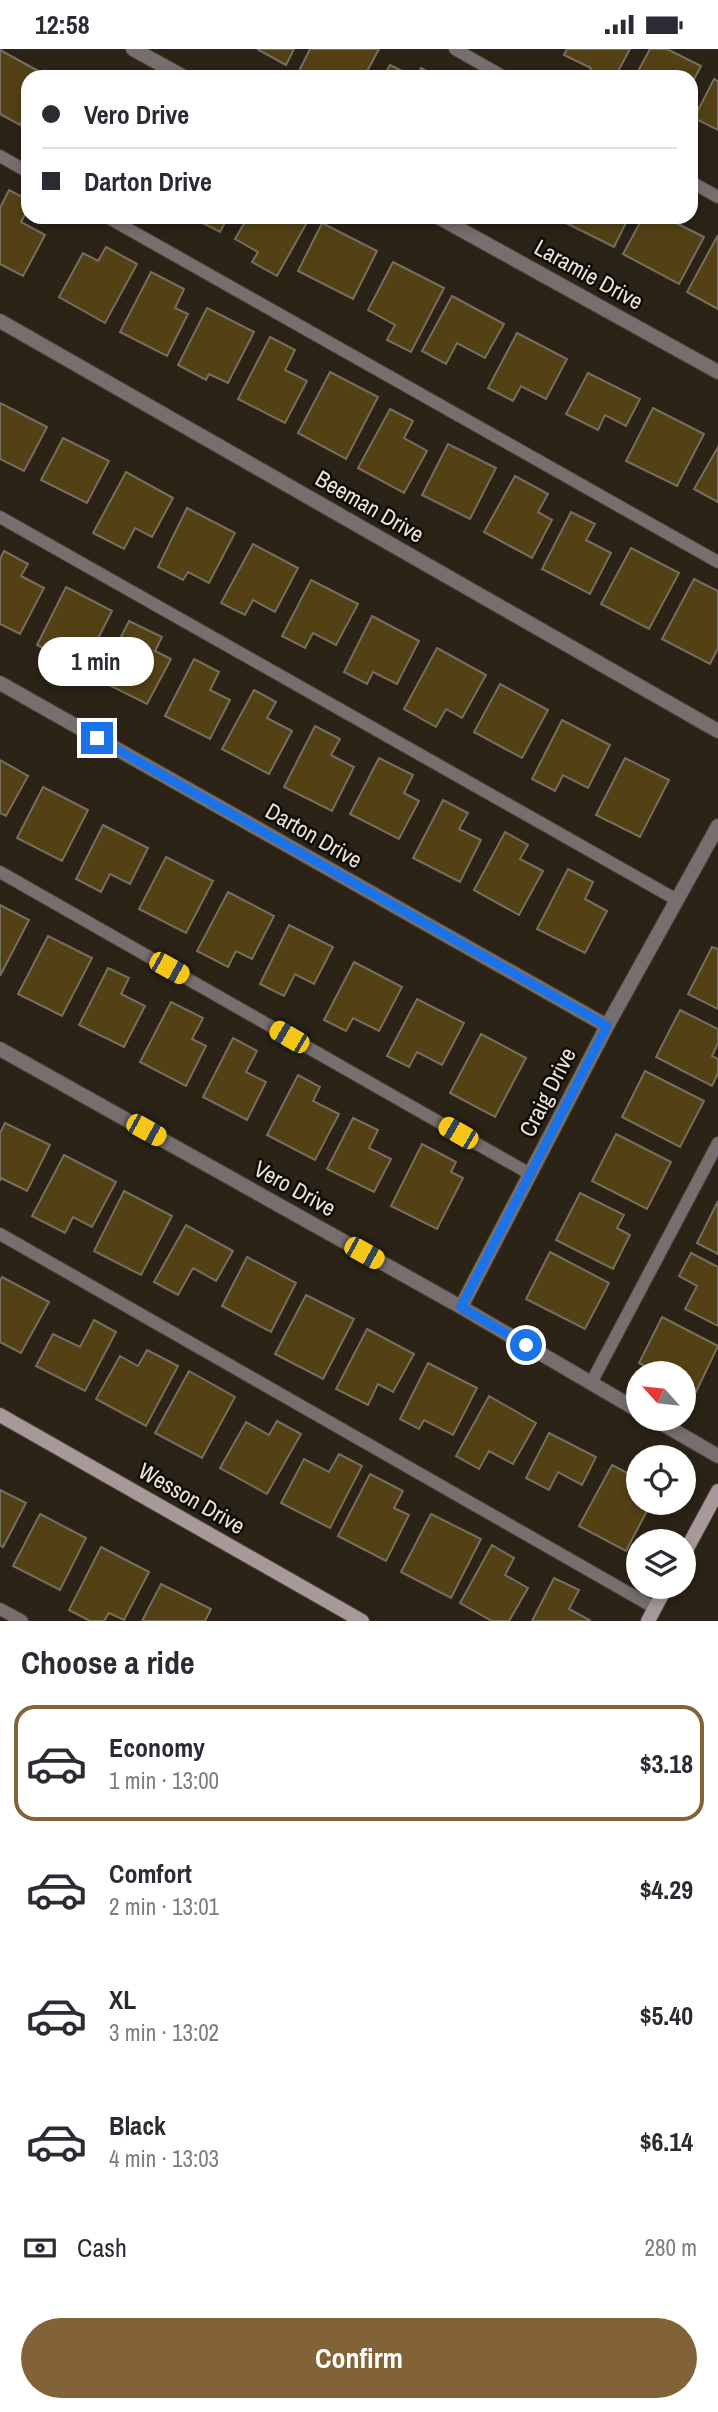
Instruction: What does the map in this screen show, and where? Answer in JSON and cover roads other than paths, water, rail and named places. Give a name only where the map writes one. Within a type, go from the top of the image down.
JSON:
[{"type":"street","points":[[133,49],[171,70]]},
{"type":"street","name":"Laramie Drive","points":[[451,224],[718,372]]},
{"type":"street","name":"Beeman Drive","points":[[0,321],[718,731]]},
{"type":"street","name":"Darton Drive","points":[[0,683],[607,1026]]},
{"type":"street","name":"Craig Drive","points":[[461,1307],[607,1026],[718,825]]},
{"type":"street","name":"Vero Drive","points":[[0,1049],[461,1307],[626,1403]]},
{"type":"street","name":"Wesson Drive","points":[[0,1415],[362,1621]]},
{"type":"street","points":[[675,1431],[718,1456]]},
{"type":"street","points":[[696,1532],[718,1491]]},
{"type":"lane","points":[[454,49],[492,70]]},
{"type":"lane","points":[[0,156],[21,168]]},
{"type":"lane","points":[[698,186],[718,197]]},
{"type":"lane","points":[[119,224],[718,562]]},
{"type":"lane","points":[[0,517],[677,900]]},
{"type":"lane","points":[[0,872],[530,1174]]},
{"type":"lane","points":[[591,1383],[718,1143]]},
{"type":"lane","points":[[0,1234],[652,1614]]},
{"type":"lane","points":[[0,1609],[22,1621]]}]
